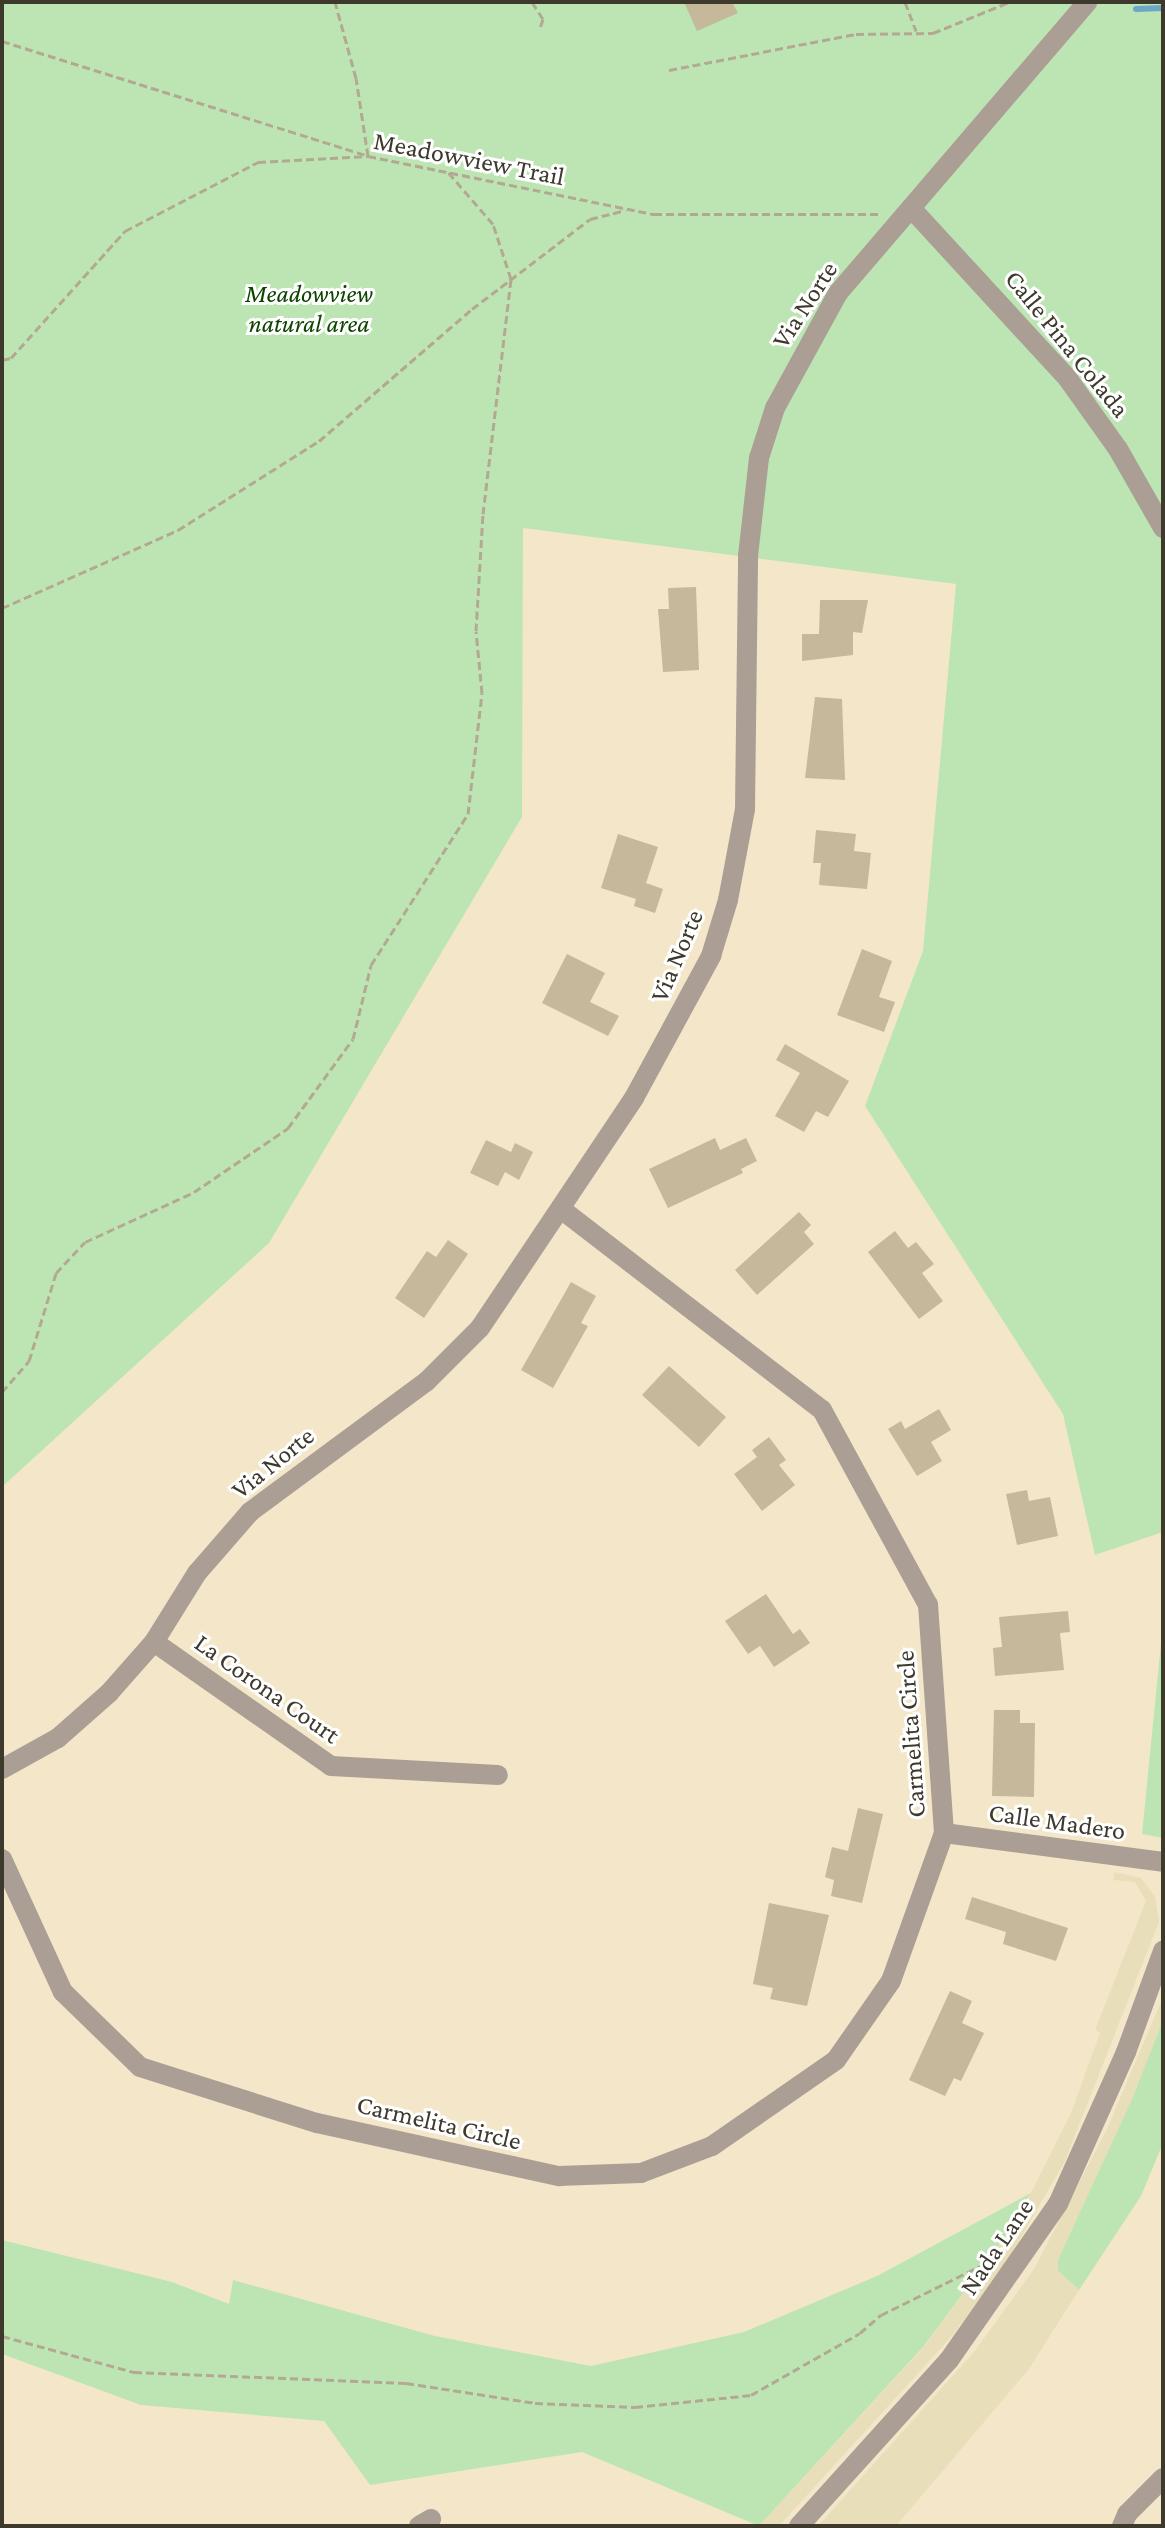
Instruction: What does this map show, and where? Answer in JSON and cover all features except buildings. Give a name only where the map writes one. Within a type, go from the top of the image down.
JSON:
[{"type":"street","name":"Via Norte","points":[[2,1769],[58,1738],[109,1693],[154,1642],[197,1573],[250,1512],[426,1382],[480,1328],[561,1209],[677,1024],[711,956],[728,900],[745,809],[748,556],[759,458],[775,408],[838,293],[1087,2]]},
{"type":"street","name":"Calle Pina Colada","points":[[908,211],[1068,379],[1118,449],[1163,528]]},
{"type":"street","name":"Carmelita Circle","points":[[2,1859],[63,1992],[140,2067],[317,2123],[559,2176],[641,2173],[712,2146],[836,2060],[891,1981],[944,1833],[928,1605],[822,1410],[561,1209]]},
{"type":"street","name":"La Corona Court","points":[[154,1642],[331,1766],[498,1775]]},
{"type":"street","name":"Calle Madero","points":[[944,1833],[1163,1862]]},
{"type":"street","name":"Nada Lane","points":[[799,2526],[949,2360],[1010,2278],[1058,2204],[1092,2132],[1163,1951]]},
{"type":"street","points":[[1122,2526],[1127,2514],[1163,2478]]},
{"type":"path","points":[[2,41],[368,156],[356,78],[335,2]]},
{"type":"path","points":[[532,2],[543,19],[540,28]]},
{"type":"path","points":[[905,2],[916,31]]},
{"type":"path","points":[[669,70],[856,34],[933,33],[1009,2]]},
{"type":"path","name":"Meadowview Trail","points":[[2,360],[11,358],[125,231],[258,162],[368,156],[654,214],[908,211]]},
{"type":"path","points":[[2,1392],[29,1361],[56,1273],[85,1242],[194,1192],[288,1128],[353,1039],[371,965],[468,814],[482,693],[476,631],[483,514],[511,279],[493,224],[448,172]]},
{"type":"path","points":[[2,608],[178,530],[319,441],[511,279],[590,219],[629,209]]},
{"type":"path","points":[[2,2336],[134,2372],[406,2383],[535,2403],[635,2407],[751,2395],[860,2333],[881,2315],[984,2264],[1010,2278]]},
{"type":"green space","name":"Meadowview natural area","points":[[2,2],[1163,2],[1163,1532],[1095,1555],[1063,1414],[865,1106],[923,951],[956,584],[523,528],[522,817],[269,1243],[2,1487]]},
{"type":"green space","points":[[1163,1623],[1163,1838],[1142,1834]]},
{"type":"green space","points":[[1163,2020],[1163,2143],[1141,2196],[1079,2290],[1058,2271],[1057,2260]]},
{"type":"green space","points":[[1031,2193],[1005,2237],[924,2346],[759,2526],[582,2452],[370,2485],[324,2421],[141,2405],[2,2354],[2,2240],[172,2282],[229,2304],[233,2280],[435,2336],[591,2366],[744,2332],[877,2276]]},
{"type":"sand","points":[[1114,1872],[1141,1878],[1155,1897],[1159,1922],[1064,2163],[1006,2263],[952,2336],[779,2526],[759,2526],[924,2347],[1005,2237],[1031,2193],[1071,2113],[1100,2033],[1095,2030],[1146,1901],[1135,1882],[1113,1880]]},
{"type":"sand","points":[[1163,1997],[1163,2020],[1133,2097],[1058,2260],[1058,2271],[1079,2290],[1029,2369],[896,2526],[818,2526],[974,2352],[1034,2269],[1107,2129]]},
{"type":"waterway","points":[[1136,9],[1163,8]]}]
